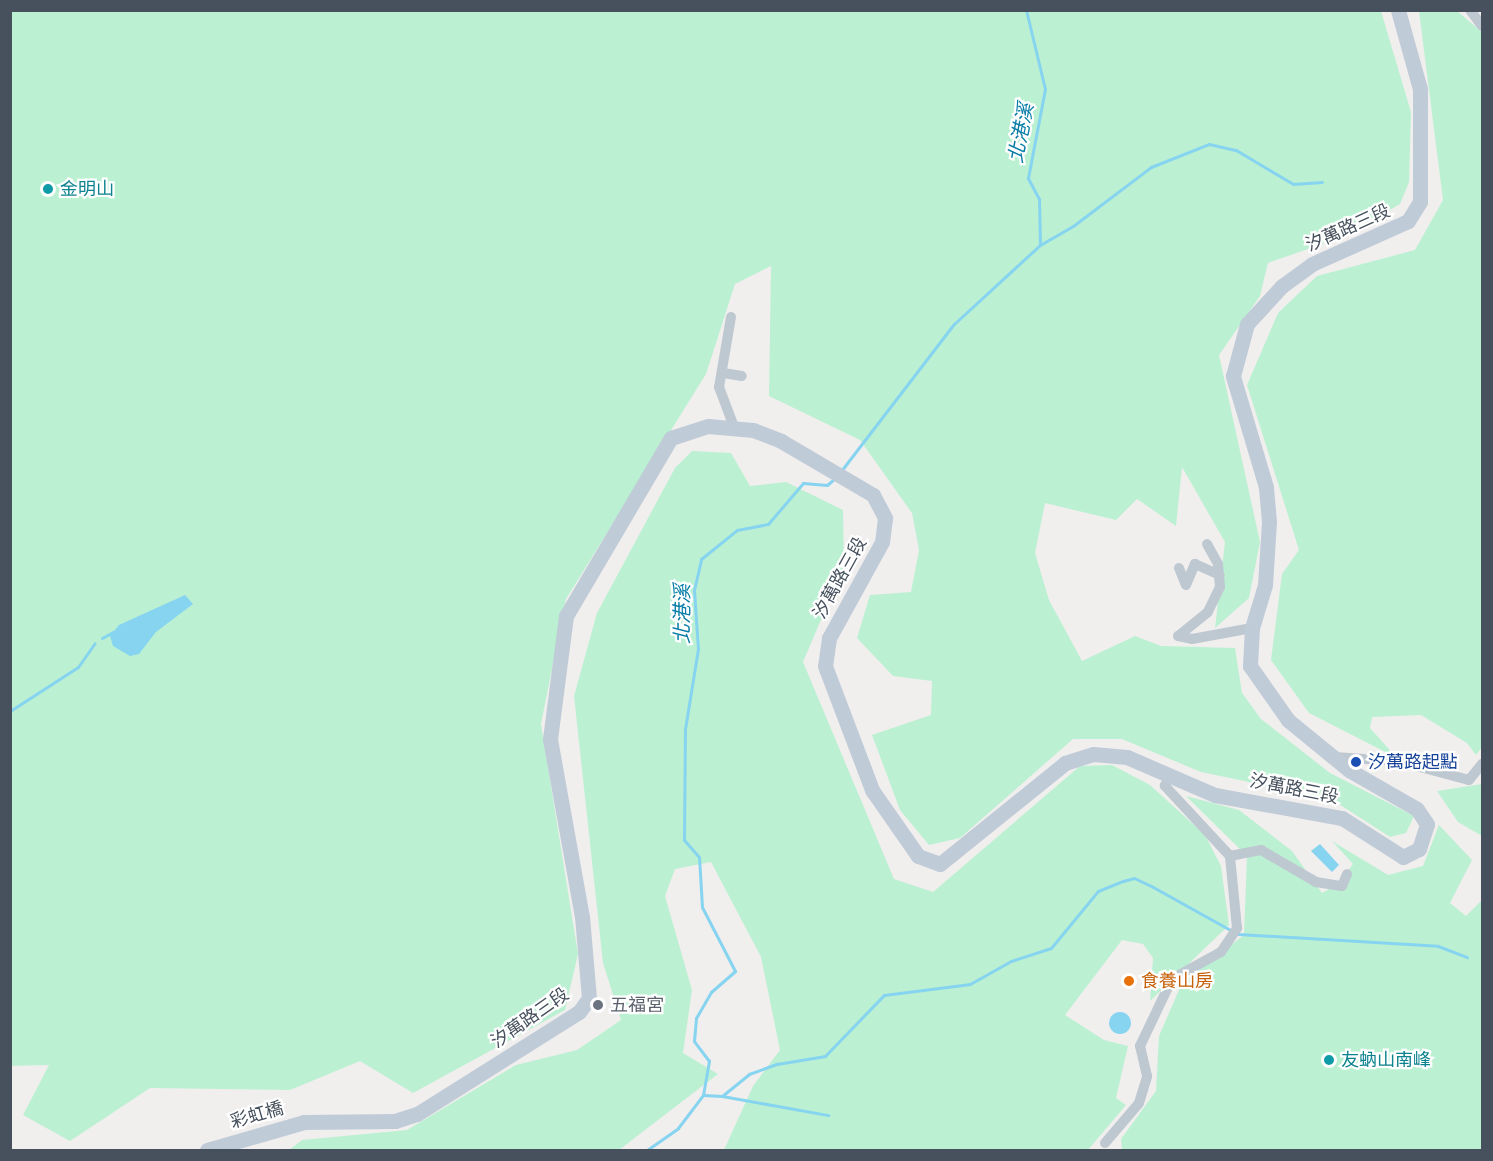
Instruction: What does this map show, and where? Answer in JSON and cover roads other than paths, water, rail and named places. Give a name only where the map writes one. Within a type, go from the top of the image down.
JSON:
[{"type":"street","name":"汐萬路三段","points":[[318,1124],[395,1121],[417,1114],[579,1012],[589,998],[582,916],[550,740],[566,616],[672,438],[708,426],[734,427],[781,441],[873,495],[885,518],[882,542],[829,638],[825,666],[872,790],[918,856],[940,864],[1079,757],[1127,757],[1215,795],[1342,818],[1403,856],[1419,849],[1427,824],[1418,809],[1332,757],[1265,692],[1250,666],[1252,628],[1265,585],[1269,522],[1266,487],[1233,376],[1235,351],[1247,324],[1282,286],[1312,264],[1408,221],[1420,202],[1420,89],[1398,10]]},
{"type":"street","points":[[1470,10],[1482,26]]},
{"type":"street","points":[[731,317],[719,387],[734,427]]},
{"type":"street","points":[[723,373],[742,376]]},
{"type":"street","points":[[1208,544],[1220,575],[1208,612],[1178,636],[1192,639],[1252,628]]},
{"type":"street","points":[[1179,568],[1186,585],[1196,564],[1220,575]]},
{"type":"street","points":[[1332,757],[1398,761],[1469,780],[1482,764]]},
{"type":"street","points":[[1105,1143],[1138,1103],[1147,1076],[1140,1046],[1172,979],[1231,943],[1237,928],[1230,856],[1165,786],[1170,774]]},
{"type":"street","points":[[1230,856],[1261,850],[1316,882],[1342,886],[1347,874]]},
{"type":"street","name":"彩虹橋","points":[[207,1150],[304,1122],[318,1124]]},
{"type":"water","points":[[185,595],[193,604],[156,632],[139,654],[130,656],[113,646],[110,636],[119,625]]},
{"type":"water","points":[[1320,844],[1339,865],[1332,872],[1311,851]]},
{"type":"water","points":[[1120,1012],[1128,1015],[1131,1023],[1128,1031],[1120,1034],[1112,1031],[1109,1023],[1112,1015]]},
{"type":"waterway","name":"北港溪","points":[[841,471],[954,324],[1040,245],[1039,199],[1028,178],[1045,89],[1026,10]]},
{"type":"waterway","points":[[1040,245],[1073,226],[1151,167],[1209,144],[1236,150],[1293,184],[1322,182]]},
{"type":"waterway","name":"北港溪","points":[[647,1150],[678,1128],[703,1095],[709,1061],[694,1041],[696,1018],[711,992],[735,971],[702,907],[699,857],[684,840],[685,729],[698,649],[694,590],[701,559],[737,530],[768,524],[803,483],[827,485],[835,478]]},
{"type":"waterway","points":[[102,638],[113,632]]},
{"type":"waterway","points":[[10,711],[78,667],[95,643]]},
{"type":"waterway","points":[[703,1095],[722,1096],[749,1074],[777,1064],[825,1056],[884,995],[970,984],[1011,961],[1051,948],[1098,891],[1123,881],[1134,878],[1232,931]]},
{"type":"waterway","points":[[1238,934],[1438,946],[1467,957]]},
{"type":"waterway","points":[[722,1096],[828,1115]]},
{"type":"place","name":"金明山","points":[[48,189]]},
{"type":"place","name":"汐萬路起點","points":[[1356,762]]},
{"type":"place","name":"食養山房","points":[[1129,981]]},
{"type":"place","name":"五福宮","points":[[598,1005]]},
{"type":"place","name":"友蚋山南峰","points":[[1329,1060]]}]
